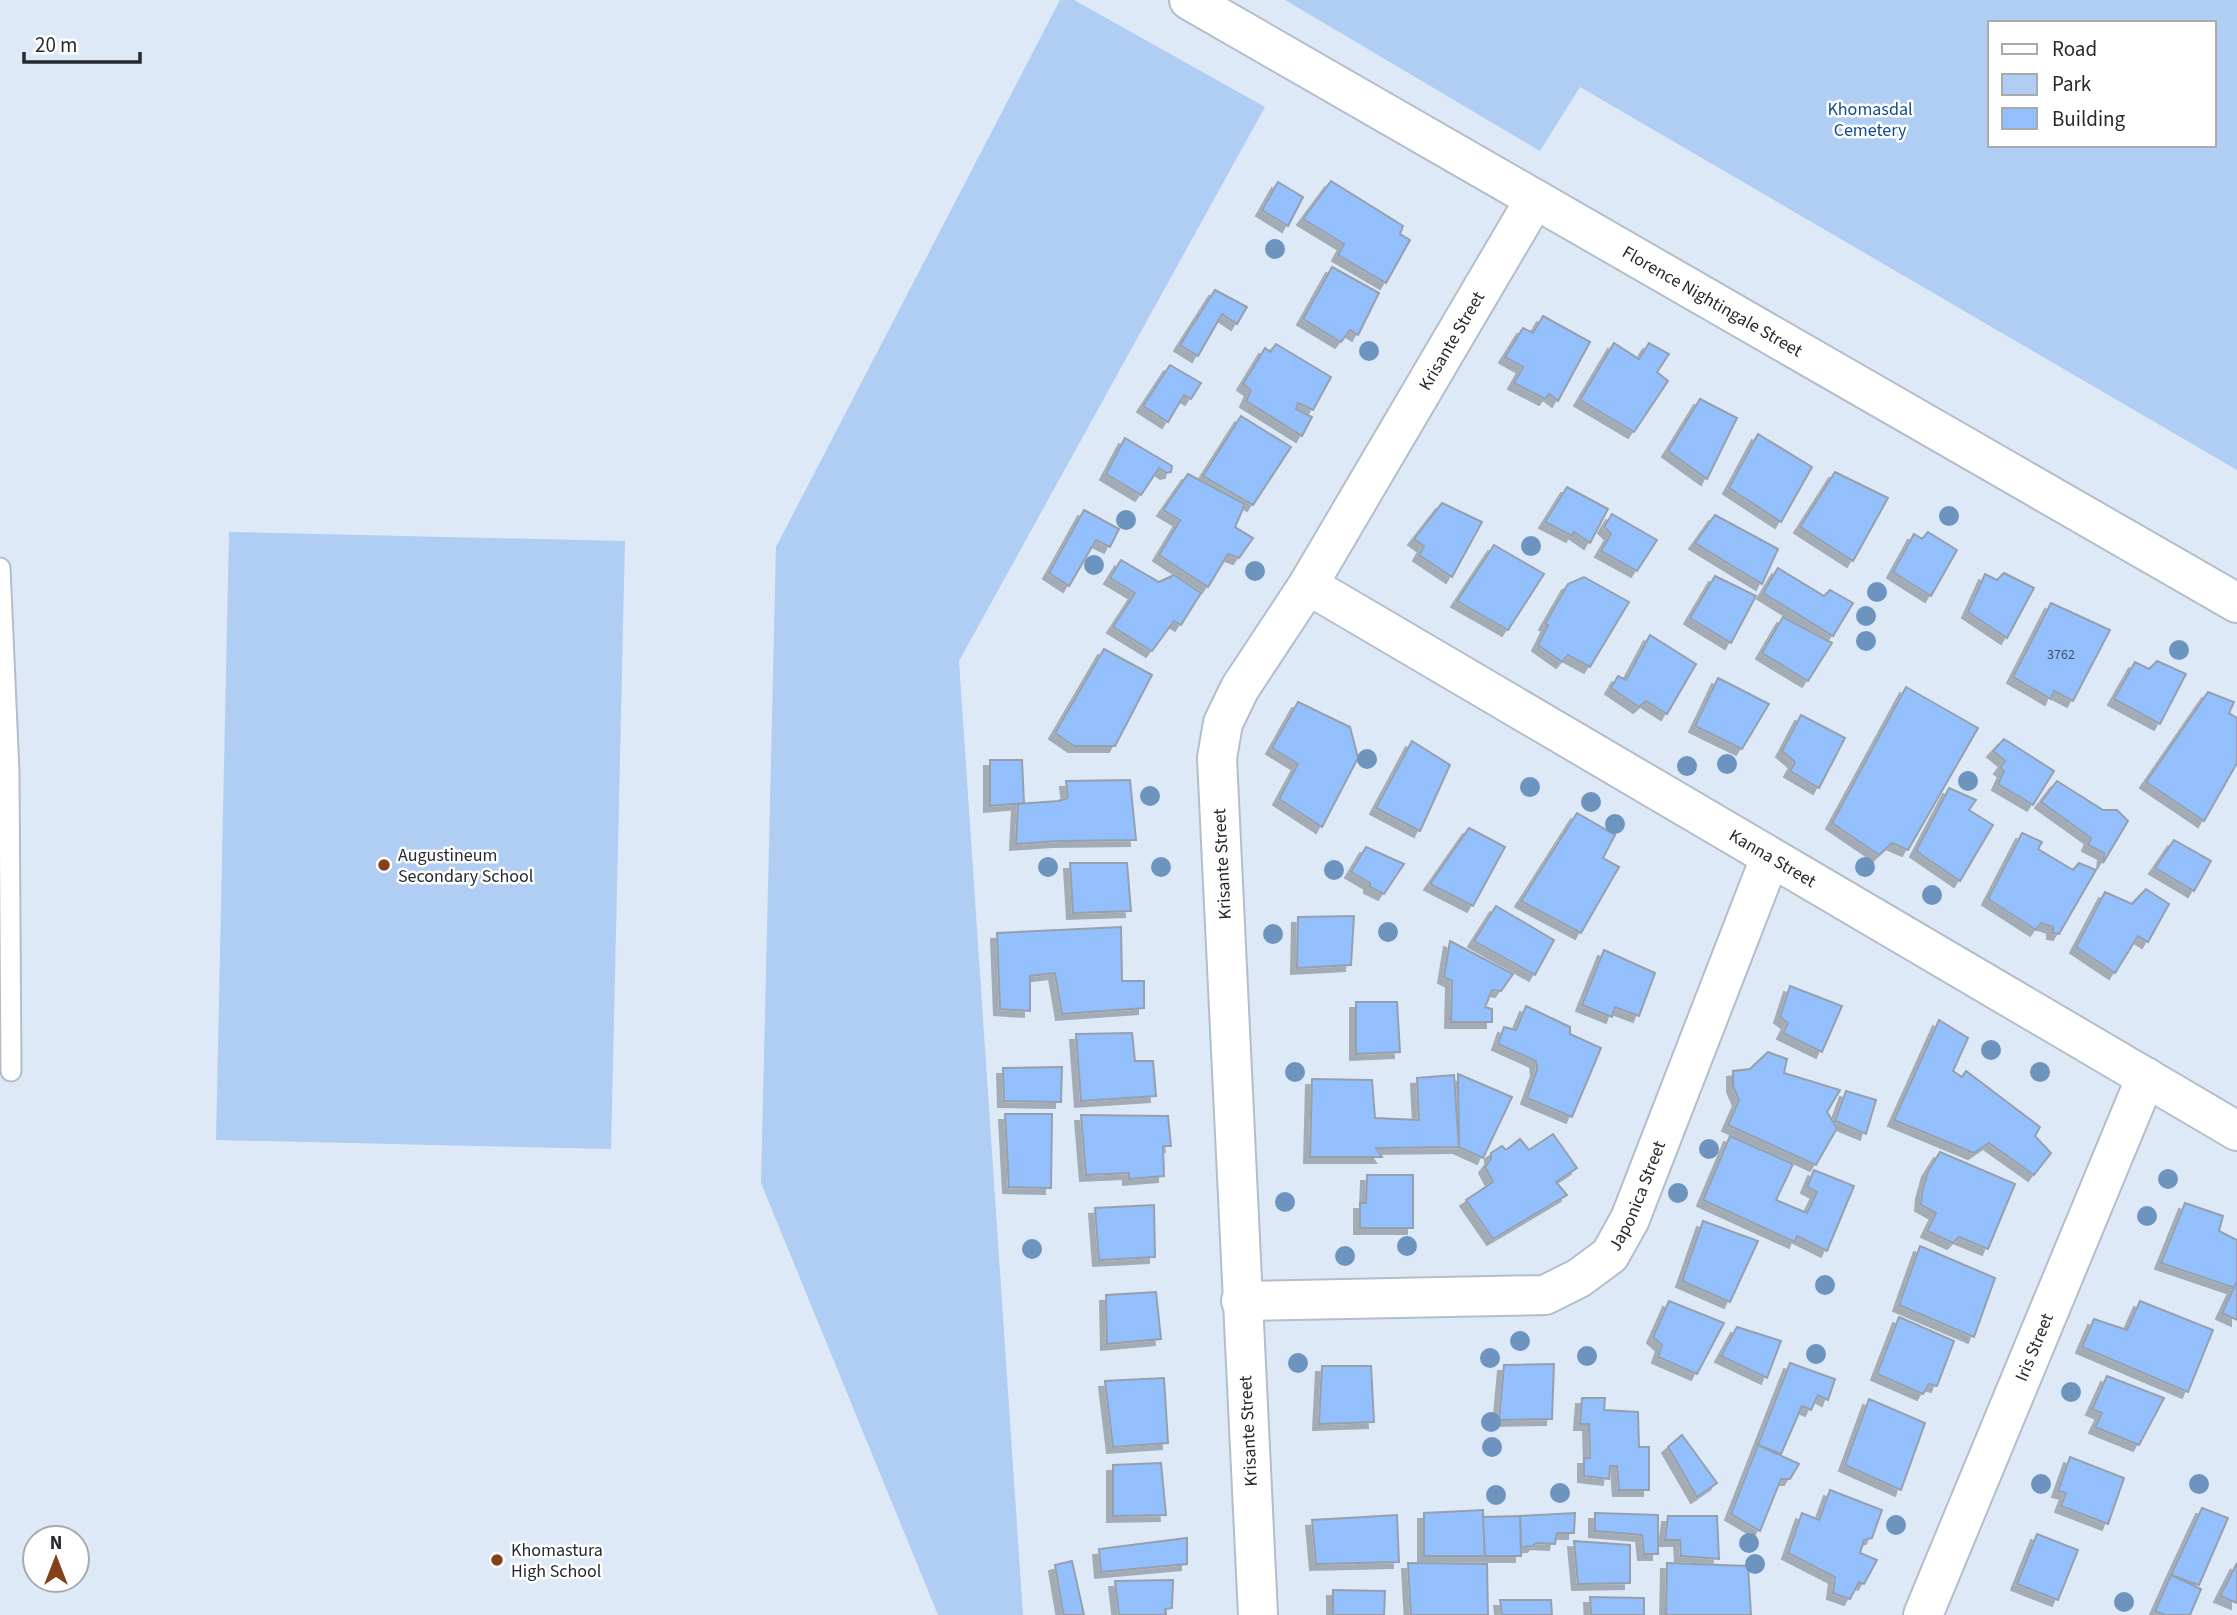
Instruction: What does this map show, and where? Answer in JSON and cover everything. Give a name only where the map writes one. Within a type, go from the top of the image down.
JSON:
[{"type":"street","name":"Florence Nightingale Street","points":[[1189,0],[2237,603]]},
{"type":"street","name":"Krisante Street","points":[[1258,1615],[1217,758],[1223,723],[1240,688],[1308,585],[1535,200]]},
{"type":"street","name":"Kanna Street","points":[[1308,585],[2237,1131]]},
{"type":"street","name":"Japonica Street","points":[[1241,1301],[1545,1295],[1579,1278],[1610,1255],[1630,1219],[1770,858]]},
{"type":"street","name":"Iris Street","points":[[1923,1615],[2146,1077]]},
{"type":"lane","points":[[0,568],[9,772],[11,1071]]},
{"type":"green space","points":[[1060,0],[1074,0],[1265,107],[959,661],[1023,1615],[938,1615],[761,1183],[776,547]]},
{"type":"green space","name":"Khomasdal Cemetery","points":[[1285,0],[2237,0],[2237,470],[1580,87],[1540,151]]},
{"type":"green space","points":[[229,532],[625,541],[611,1149],[216,1140]]},
{"type":"building","points":[[1331,181],[1403,226],[1400,234],[1410,240],[1386,283],[1338,255],[1344,244],[1303,219]]},
{"type":"building","points":[[1278,182],[1303,197],[1288,226],[1262,210]]},
{"type":"building","points":[[1332,267],[1379,293],[1358,335],[1350,330],[1341,342],[1303,319]]},
{"type":"building","points":[[1215,290],[1247,307],[1237,324],[1222,314],[1198,356],[1180,345]]},
{"type":"building","points":[[1543,316],[1590,342],[1558,401],[1549,394],[1545,399],[1514,383],[1523,367],[1505,357],[1523,328],[1533,333]]},
{"type":"building","points":[[1614,343],[1639,359],[1649,343],[1669,354],[1657,372],[1668,381],[1634,432],[1580,400]]},
{"type":"building","points":[[1276,344],[1331,377],[1313,410],[1298,403],[1296,409],[1312,417],[1302,436],[1246,401],[1251,390],[1243,384],[1265,348],[1270,352]]},
{"type":"building","points":[[1170,365],[1201,383],[1191,399],[1184,395],[1168,422],[1143,406]]},
{"type":"building","points":[[1700,399],[1737,418],[1707,479],[1668,451]]},
{"type":"building","points":[[1241,416],[1291,447],[1253,505],[1203,476]]},
{"type":"building","points":[[1758,434],[1812,467],[1781,522],[1729,488]]},
{"type":"building","points":[[1125,438],[1172,466],[1171,472],[1166,473],[1159,468],[1141,495],[1106,474]]},
{"type":"building","points":[[1835,472],[1888,498],[1853,561],[1800,527]]},
{"type":"building","points":[[1188,474],[1245,504],[1235,527],[1253,538],[1239,558],[1228,554],[1208,587],[1159,555],[1180,520],[1163,510]]},
{"type":"building","points":[[1567,487],[1608,509],[1590,543],[1574,532],[1572,536],[1545,522]]},
{"type":"building","points":[[1442,503],[1482,522],[1452,577],[1419,555],[1424,546],[1414,539]]},
{"type":"building","points":[[1084,510],[1119,529],[1110,547],[1096,540],[1069,586],[1049,573]]},
{"type":"building","points":[[1612,514],[1657,540],[1637,571],[1601,551],[1611,534],[1604,527]]},
{"type":"building","points":[[1715,515],[1778,549],[1762,584],[1695,543]]},
{"type":"building","points":[[1928,532],[1957,550],[1931,596],[1893,572],[1914,534],[1922,539]]},
{"type":"building","points":[[1494,545],[1544,574],[1508,630],[1457,601]]},
{"type":"building","points":[[1121,560],[1159,582],[1174,575],[1201,593],[1181,625],[1174,621],[1152,651],[1113,627],[1135,593],[1110,578]]},
{"type":"building","points":[[1778,568],[1824,596],[1830,590],[1853,603],[1833,636],[1763,593]]},
{"type":"building","points":[[2004,573],[2034,588],[2007,638],[1968,612],[1985,574],[1997,580]]},
{"type":"building","points":[[1715,576],[1756,596],[1731,643],[1690,618]]},
{"type":"building","points":[[1584,577],[1629,602],[1590,667],[1568,655],[1562,662],[1538,645],[1548,625],[1545,624],[1568,584]]},
{"type":"building","points":[[2051,603],[2110,630],[2073,701],[2054,691],[2051,699],[2013,677]]},
{"type":"building","points":[[1783,617],[1832,643],[1808,681],[1762,653]]},
{"type":"building","points":[[1650,635],[1696,664],[1667,714],[1646,701],[1639,707],[1611,688],[1618,676],[1626,680]]},
{"type":"building","points":[[1104,649],[1152,675],[1115,746],[1074,746],[1055,733]]},
{"type":"building","points":[[2157,661],[2186,674],[2160,724],[2114,699],[2135,662],[2149,669]]},
{"type":"building","points":[[1718,678],[1769,704],[1742,749],[1695,726]]},
{"type":"building","points":[[1906,687],[1978,728],[1908,850],[1892,843],[1879,855],[1832,823]]},
{"type":"building","points":[[2208,692],[2234,702],[2229,713],[2237,718],[2237,763],[2204,821],[2146,782]]},
{"type":"building","points":[[1298,702],[1350,727],[1358,758],[1322,827],[1279,799],[1298,764],[1272,748]]},
{"type":"building","points":[[1801,715],[1845,738],[1819,788],[1790,771],[1795,762],[1782,751]]},
{"type":"building","points":[[2004,739],[2054,771],[2033,805],[1998,784],[2004,771],[2000,768],[2005,761],[1993,751]]},
{"type":"building","points":[[1412,741],[1450,765],[1420,831],[1376,808]]},
{"type":"building","points":[[990,760],[1022,760],[1024,803],[990,806]]},
{"type":"building","points":[[1130,780],[1136,840],[1016,844],[1018,804],[1068,798],[1066,781]]},
{"type":"building","points":[[2057,781],[2103,810],[2117,810],[2128,821],[2103,863],[2104,853],[2088,845],[2091,838],[2041,802]]},
{"type":"building","points":[[1949,788],[1976,800],[1969,810],[1993,825],[1960,881],[1916,851]]},
{"type":"building","points":[[1577,813],[1615,835],[1603,858],[1619,867],[1581,933],[1521,901]]},
{"type":"building","points":[[1469,828],[1505,847],[1473,906],[1430,884]]},
{"type":"building","points":[[2022,833],[2042,842],[2038,849],[2073,870],[2079,863],[2096,870],[2059,934],[2053,933],[2053,927],[2041,923],[2036,930],[1988,899]]},
{"type":"building","points":[[2174,840],[2211,861],[2194,891],[2155,868]]},
{"type":"building","points":[[1366,847],[1404,864],[1384,894],[1351,872]]},
{"type":"building","points":[[1070,863],[1127,863],[1131,911],[1073,913]]},
{"type":"building","points":[[2146,889],[2169,904],[2148,942],[2138,936],[2115,973],[2076,947],[2105,892],[2132,904]]},
{"type":"building","points":[[1496,906],[1554,940],[1535,975],[1474,941]]},
{"type":"building","points":[[1354,916],[1351,965],[1297,968],[1298,917]]},
{"type":"building","points":[[1121,927],[1122,981],[1144,981],[1144,1008],[1062,1014],[1055,973],[1030,976],[1030,1011],[1000,1009],[997,933]]},
{"type":"building","points":[[1450,941],[1513,974],[1501,991],[1492,990],[1485,1007],[1492,1009],[1492,1022],[1451,1022],[1452,981],[1444,977]]},
{"type":"building","points":[[1604,950],[1655,973],[1639,1016],[1615,1007],[1612,1017],[1582,1005]]},
{"type":"building","points":[[1790,986],[1842,1006],[1822,1052],[1783,1033],[1788,1023],[1780,1017]]},
{"type":"building","points":[[1356,1002],[1397,1002],[1400,1052],[1356,1054]]},
{"type":"building","points":[[1526,1006],[1570,1027],[1570,1034],[1601,1048],[1572,1117],[1527,1098],[1537,1070],[1536,1061],[1498,1044],[1504,1027],[1516,1030]]},
{"type":"building","points":[[1939,1020],[1968,1038],[1953,1071],[1962,1077],[1966,1071],[2040,1127],[2035,1136],[2051,1153],[2034,1175],[1989,1143],[1974,1153],[1894,1120]]},
{"type":"building","points":[[1132,1033],[1135,1061],[1153,1061],[1156,1096],[1081,1101],[1076,1034]]},
{"type":"building","points":[[1768,1052],[1787,1059],[1784,1073],[1840,1090],[1827,1112],[1837,1128],[1816,1165],[1728,1125],[1739,1100],[1733,1086],[1733,1071],[1750,1069]]},
{"type":"building","points":[[1062,1067],[1061,1102],[1004,1101],[1003,1068]]},
{"type":"building","points":[[1458,1074],[1512,1097],[1483,1158],[1459,1147]]},
{"type":"building","points":[[1454,1075],[1459,1147],[1376,1148],[1382,1157],[1310,1157],[1312,1079],[1372,1080],[1375,1118],[1419,1120],[1417,1078]]},
{"type":"building","points":[[1846,1091],[1876,1100],[1866,1134],[1835,1121]]},
{"type":"building","points":[[1005,1114],[1052,1114],[1051,1188],[1009,1187]]},
{"type":"building","points":[[1081,1115],[1168,1116],[1171,1146],[1163,1146],[1164,1176],[1129,1179],[1129,1173],[1086,1175]]},
{"type":"building","points":[[1553,1134],[1577,1168],[1556,1182],[1567,1195],[1493,1239],[1466,1200],[1493,1182],[1485,1167],[1491,1159],[1491,1153],[1502,1146],[1506,1150],[1520,1139],[1529,1150]]},
{"type":"building","points":[[1730,1136],[1793,1164],[1776,1200],[1807,1213],[1817,1192],[1807,1187],[1814,1170],[1854,1186],[1827,1251],[1797,1236],[1795,1242],[1703,1200]]},
{"type":"building","points":[[1940,1152],[2015,1184],[1988,1249],[1959,1237],[1953,1243],[1927,1231],[1936,1213],[1921,1205],[1922,1193],[1928,1171]]},
{"type":"building","points":[[1367,1175],[1413,1175],[1413,1228],[1360,1228],[1360,1203],[1366,1203]]},
{"type":"building","points":[[2185,1203],[2223,1216],[2219,1231],[2237,1240],[2235,1288],[2161,1263]]},
{"type":"building","points":[[1154,1205],[1155,1257],[1099,1260],[1095,1208]]},
{"type":"building","points":[[1703,1221],[1758,1241],[1730,1302],[1682,1281]]},
{"type":"building","points":[[1920,1246],[1995,1278],[1974,1337],[1899,1305]]},
{"type":"building","points":[[2237,1281],[2237,1320],[2222,1313]]},
{"type":"building","points":[[1156,1292],[1161,1339],[1107,1344],[1106,1295]]},
{"type":"building","points":[[1669,1301],[1724,1323],[1697,1374],[1658,1357],[1662,1345],[1653,1337]]},
{"type":"building","points":[[2140,1301],[2213,1330],[2188,1392],[2082,1347],[2094,1319],[2127,1330]]},
{"type":"building","points":[[1899,1317],[1954,1341],[1937,1386],[1929,1384],[1923,1394],[1877,1374]]},
{"type":"building","points":[[1737,1327],[1781,1341],[1767,1378],[1721,1356]]},
{"type":"building","points":[[1790,1363],[1835,1379],[1828,1400],[1818,1395],[1811,1410],[1802,1406],[1781,1454],[1758,1445]]},
{"type":"building","points":[[1554,1364],[1552,1419],[1499,1420],[1504,1365]]},
{"type":"building","points":[[1322,1366],[1371,1366],[1374,1422],[1319,1424]]},
{"type":"building","points":[[2107,1376],[2164,1398],[2139,1445],[2095,1427],[2102,1413],[2092,1409]]},
{"type":"building","points":[[1164,1378],[1168,1443],[1113,1447],[1105,1381]]},
{"type":"building","points":[[1582,1398],[1605,1398],[1604,1410],[1638,1412],[1639,1447],[1649,1447],[1649,1490],[1619,1490],[1617,1466],[1610,1466],[1609,1479],[1584,1476],[1584,1458],[1590,1458],[1589,1424],[1580,1424]]},
{"type":"building","points":[[1869,1399],[1925,1423],[1901,1490],[1845,1465]]},
{"type":"building","points":[[1682,1435],[1717,1483],[1697,1497],[1668,1447]]},
{"type":"building","points":[[1758,1445],[1799,1464],[1790,1479],[1781,1479],[1760,1531],[1731,1514]]},
{"type":"building","points":[[2070,1457],[2124,1478],[2108,1524],[2061,1506],[2066,1493],[2058,1491]]},
{"type":"building","points":[[1161,1463],[1166,1515],[1113,1516],[1113,1465]]},
{"type":"building","points":[[1830,1490],[1882,1510],[1872,1538],[1864,1540],[1860,1553],[1877,1560],[1864,1584],[1859,1582],[1850,1599],[1833,1593],[1835,1577],[1788,1553],[1802,1513],[1819,1520]]},
{"type":"building","points":[[2202,1508],[2228,1518],[2199,1585],[2171,1575]]},
{"type":"building","points":[[1483,1510],[1485,1556],[1424,1556],[1424,1513]]},
{"type":"building","points":[[1575,1513],[1574,1533],[1557,1533],[1555,1544],[1536,1543],[1533,1546],[1521,1547],[1520,1516]]},
{"type":"building","points":[[1595,1513],[1658,1515],[1658,1554],[1644,1554],[1642,1535],[1595,1531]]},
{"type":"building","points":[[1397,1515],[1399,1562],[1316,1564],[1312,1520]]},
{"type":"building","points":[[1520,1516],[1521,1556],[1485,1556],[1483,1517]]},
{"type":"building","points":[[1668,1516],[1717,1516],[1719,1559],[1681,1556],[1680,1540],[1665,1540]]},
{"type":"building","points":[[2037,1534],[2078,1550],[2058,1600],[2017,1584]]},
{"type":"building","points":[[1187,1538],[1187,1564],[1101,1572],[1099,1549]]},
{"type":"building","points":[[1574,1541],[1630,1545],[1630,1583],[1578,1584]]},
{"type":"building","points":[[1072,1561],[1084,1615],[1064,1615],[1062,1607],[1055,1565]]},
{"type":"building","points":[[1408,1563],[1487,1564],[1488,1615],[1411,1615]]},
{"type":"building","points":[[1667,1563],[1748,1566],[1751,1615],[1666,1615]]},
{"type":"building","points":[[2237,1563],[2237,1603],[2220,1596]]},
{"type":"building","points":[[2171,1575],[2201,1589],[2190,1615],[2165,1615],[2155,1611]]},
{"type":"building","points":[[1173,1580],[1172,1608],[1165,1609],[1166,1615],[1119,1615],[1115,1581]]},
{"type":"building","points":[[1333,1590],[1385,1591],[1384,1615],[1333,1615]]},
{"type":"building","points":[[1590,1597],[1644,1598],[1644,1615],[1591,1615]]},
{"type":"building","points":[[1500,1600],[1551,1600],[1552,1615],[1502,1615]]},
{"type":"place","name":"Augustineum Secondary School","points":[[384,865]]},
{"type":"place","name":"Khomastura High School","points":[[497,1560]]}]
